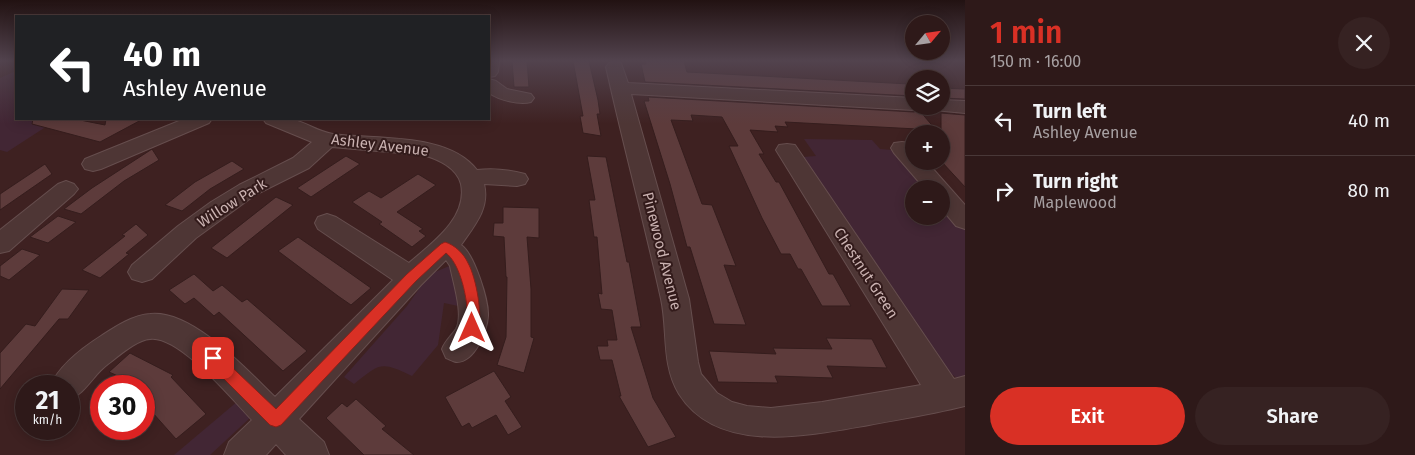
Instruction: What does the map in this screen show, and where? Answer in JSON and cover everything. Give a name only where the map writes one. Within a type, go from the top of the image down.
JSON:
[{"type":"street","name":"Pinewood Avenue","points":[[618,82],[676,304],[681,361],[691,386],[699,396],[728,416],[744,422],[764,424],[801,422],[956,393]]},
{"type":"street","name":"Pinewood Avenue","points":[[675,82],[905,103]]},
{"type":"street","points":[[490,86],[501,93],[524,98]]},
{"type":"street","points":[[950,106],[965,107]]},
{"type":"street","points":[[93,164],[199,120]]},
{"type":"street","name":"Ashley Avenue","points":[[280,120],[327,140],[434,151],[458,162],[471,178]]},
{"type":"street","name":"Willow Park","points":[[142,272],[187,232],[224,205],[247,190],[301,162],[327,140]]},
{"type":"street","points":[[902,148],[930,180]]},
{"type":"street","name":"Chestnut Green","points":[[787,150],[956,393]]},
{"type":"street","points":[[242,455],[411,278],[445,247],[464,223],[472,208],[475,195],[471,178],[488,176],[517,179]]},
{"type":"street","points":[[0,244],[66,189]]},
{"type":"street","points":[[950,203],[965,220]]},
{"type":"street","points":[[327,223],[411,278]]},
{"type":"street","points":[[445,247],[456,254],[463,265],[474,315],[470,334],[457,349]]},
{"type":"street","points":[[77,375],[95,356],[140,329],[158,326],[175,331],[200,347],[311,455]]},
{"type":"shaded area","points":[[0,82],[15,82],[15,120],[56,120],[7,152],[0,150]]},
{"type":"shaded area","points":[[804,139],[872,140],[880,149],[892,150],[905,163],[905,170],[913,170],[923,180],[905,180],[905,225],[950,225],[950,210],[965,227],[965,379],[961,381],[936,363],[803,157],[816,156]]},
{"type":"shaded area","points":[[454,264],[463,307],[444,303],[438,345],[412,376],[394,368],[381,366],[354,384],[344,377],[407,306],[421,286],[435,272]]},
{"type":"shaded area","points":[[238,401],[252,416],[210,455],[174,455]]},
{"type":"building","points":[[514,82],[529,82],[529,87],[514,87]]},
{"type":"building","points":[[577,82],[594,82],[600,114],[597,114],[601,136],[583,133],[580,116],[583,116]]},
{"type":"building","points":[[649,82],[905,84],[905,96]]},
{"type":"building","points":[[950,88],[965,89],[965,99],[950,98]]},
{"type":"building","points":[[648,97],[905,111],[905,115],[923,115],[932,125],[905,125],[905,128],[785,122],[788,127],[775,126],[778,132],[750,130],[764,154],[759,154],[776,182],[779,182],[829,274],[833,274],[851,306],[822,306],[801,269],[798,269],[790,254],[781,254],[762,218],[729,146],[738,146],[722,117],[691,115],[693,121],[671,120],[702,204],[712,205],[736,266],[724,265],[746,325],[714,324],[690,247],[687,247],[644,101],[649,101]]},
{"type":"building","points":[[941,115],[965,115],[965,187],[949,170],[950,125],[941,125]]},
{"type":"building","points":[[33,120],[80,120],[105,125],[106,120],[141,120],[100,142],[32,124]]},
{"type":"building","points":[[152,149],[159,160],[124,181],[81,214],[64,209],[92,188]]},
{"type":"building","points":[[346,156],[360,164],[311,197],[297,188]]},
{"type":"building","points":[[587,156],[606,157],[641,327],[631,327],[653,398],[676,437],[648,447],[619,396],[621,396],[612,360],[600,360],[597,346],[608,346],[607,340],[617,340],[612,310],[601,309],[598,293],[602,294],[597,237],[594,237],[589,200],[595,200]]},
{"type":"building","points":[[232,161],[244,169],[210,189],[182,211],[165,205],[195,182]]},
{"type":"building","points":[[45,164],[52,174],[0,210],[0,194]]},
{"type":"building","points":[[418,174],[436,185],[397,212],[423,229],[419,231],[426,236],[412,247],[379,224],[382,222],[352,202],[369,191],[381,198]]},
{"type":"building","points":[[276,197],[293,205],[227,258],[211,248]]},
{"type":"building","points":[[503,207],[539,208],[539,238],[527,237],[531,289],[531,337],[534,338],[524,373],[497,365],[506,337],[507,277],[504,237],[493,236],[494,223],[503,223]]},
{"type":"building","points":[[58,216],[76,222],[48,243],[30,237]]},
{"type":"building","points":[[136,224],[148,235],[126,253],[129,254],[100,278],[82,270],[125,236],[122,235]]},
{"type":"building","points":[[298,237],[371,288],[351,305],[338,296],[278,251]]},
{"type":"building","points":[[22,249],[40,255],[9,280],[0,276],[0,266]]},
{"type":"building","points":[[194,274],[213,291],[222,285],[242,302],[247,299],[307,351],[283,371],[219,312],[214,316],[194,298],[185,304],[169,290]]},
{"type":"building","points":[[62,289],[89,290],[68,319],[59,319],[0,389],[0,353],[26,324],[35,326]]},
{"type":"building","points":[[826,338],[872,339],[887,368],[827,366],[833,378],[775,376],[778,383],[718,382],[709,351],[776,354],[773,348],[832,349]]},
{"type":"building","points":[[130,353],[173,375],[171,377],[206,414],[176,439],[155,415],[155,375],[116,375],[109,372]]},
{"type":"building","points":[[494,371],[511,397],[505,401],[522,427],[508,435],[496,415],[472,428],[469,423],[462,427],[445,397]]},
{"type":"building","points":[[356,399],[386,426],[382,429],[414,455],[364,455],[326,418],[342,403],[347,407]]},
{"type":"route","points":[[213,358],[276,419],[411,278],[445,247],[456,254],[466,272],[474,315],[472,328]]}]
